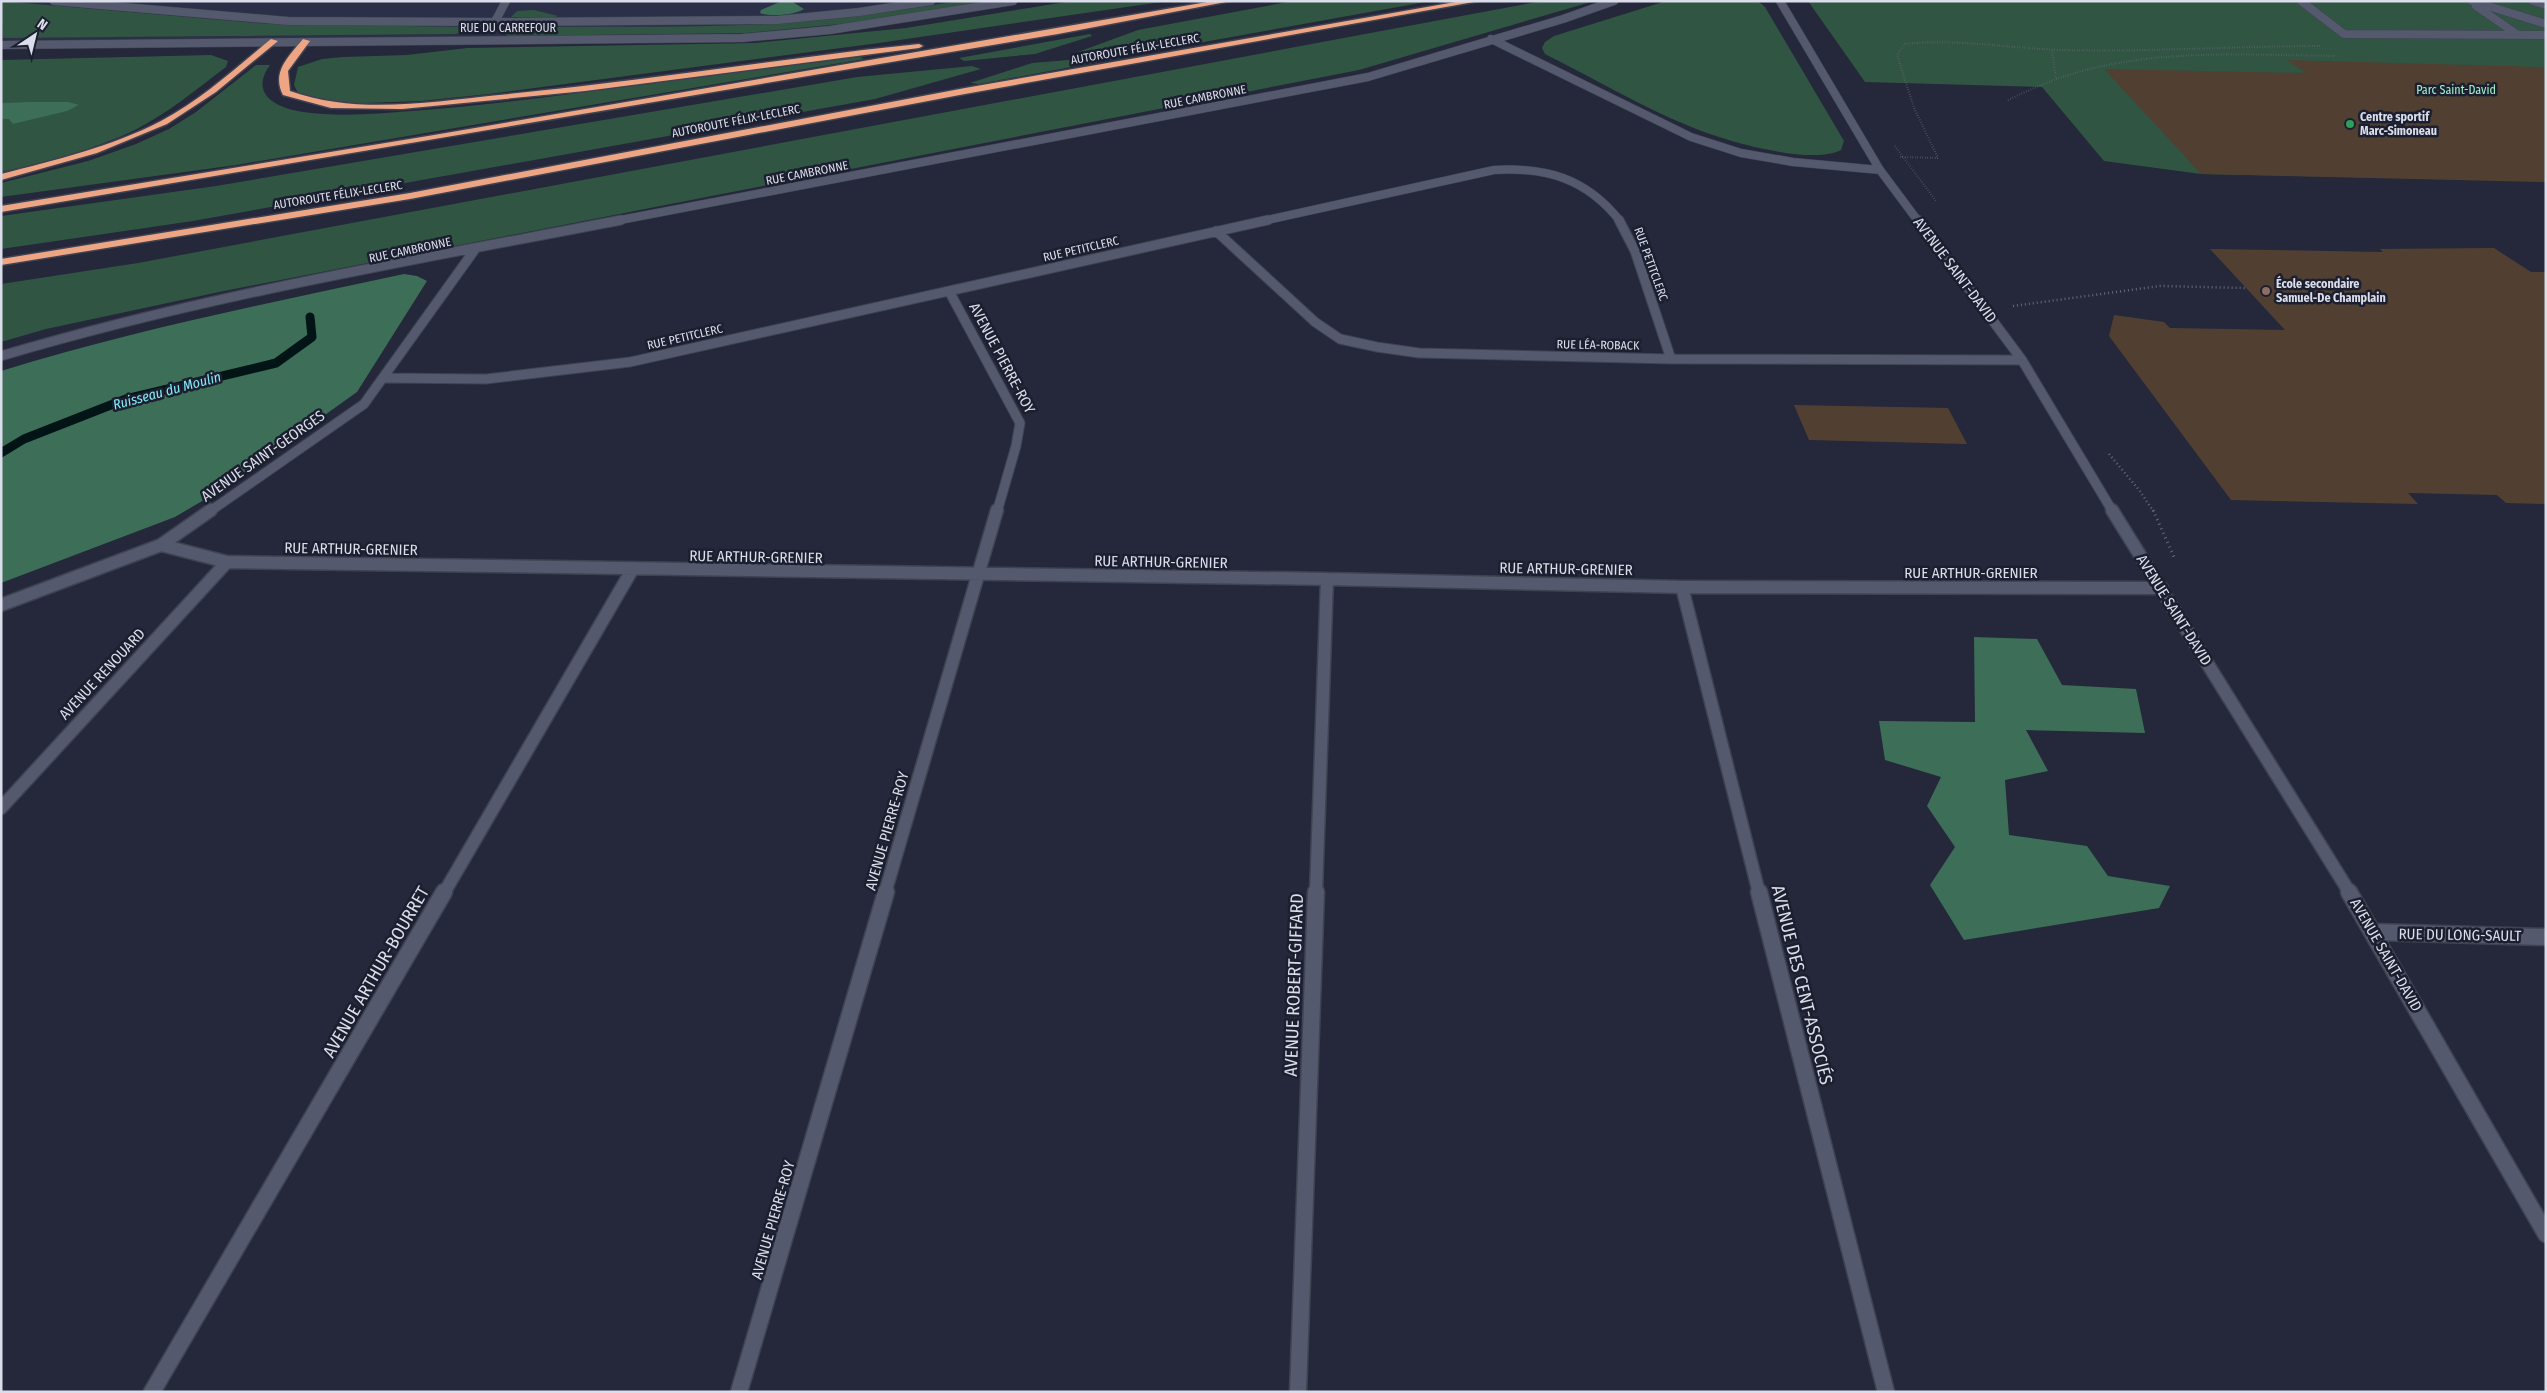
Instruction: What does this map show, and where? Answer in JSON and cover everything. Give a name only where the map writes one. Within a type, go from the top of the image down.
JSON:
[{"type":"highway","points":[[1,209],[228,170],[434,138],[1058,32],[1226,1]]},
{"type":"highway","name":"AUTOROUTE FÉLIX-LECLERC","points":[[1,262],[410,196],[965,91],[1475,1]]},
{"type":"highway","points":[[306,41],[283,69],[280,81],[286,93],[306,102],[340,108],[415,105],[535,95],[860,52],[1058,32]]},
{"type":"highway","points":[[1,177],[98,150],[147,131],[185,110],[223,83],[274,41]]},
{"type":"street","points":[[54,1],[288,20],[494,22],[777,20],[859,12],[931,1]]},
{"type":"street","points":[[484,40],[506,1]]},
{"type":"street","name":"RUE DU CARREFOUR","points":[[1,45],[742,38],[830,30],[1013,1]]},
{"type":"street","name":"RUE CAMBRONNE","points":[[1,356],[48,342],[217,301],[476,248],[1368,77],[1492,39],[1562,20],[1614,1]]},
{"type":"street","name":"AVENUE SAINT-DAVID","points":[[1780,1],[1880,170],[2022,360],[2140,557],[2162,588],[2374,932],[2546,1234]]},
{"type":"street","points":[[2301,1],[2344,34],[2546,35]]},
{"type":"street","points":[[2471,1],[2518,35]]},
{"type":"street","points":[[2471,1],[2544,21]]},
{"type":"street","points":[[2533,1],[2546,5]]},
{"type":"street","points":[[1492,39],[1691,137],[1741,153],[1793,162],[1880,170]]},
{"type":"street","name":"RUE PETITCLERC","points":[[385,378],[486,379],[630,362],[1494,170],[1527,169],[1552,173],[1574,181],[1616,215],[1629,235],[1671,359]]},
{"type":"street","name":"RUE LÉA-ROBACK","points":[[1216,232],[1314,322],[1340,339],[1377,347],[1419,353],[1671,359],[2022,360]]},
{"type":"street","name":"AVENUE SAINT-GEORGES","points":[[1,605],[161,545],[364,404],[385,378],[476,248]]},
{"type":"street","name":"AVENUE PIERRE-ROY","points":[[739,1392],[1016,446],[1020,424],[949,291]]},
{"type":"street","name":"RUE ARTHUR-GRENIER","points":[[161,545],[228,562],[1682,587],[2162,588]]},
{"type":"street","name":"AVENUE RENOUARD","points":[[1,808],[228,562]]},
{"type":"street","name":"AVENUE ARTHUR-BOURRET","points":[[152,1392],[632,570]]},
{"type":"street","name":"AVENUE ROBERT-GIFFARD","points":[[1298,1392],[1327,580]]},
{"type":"street","name":"AVENUE DES CENT-ASSOCIÉS","points":[[1682,587],[1886,1392]]},
{"type":"street","name":"RUE DU LONG-SAULT","points":[[2374,932],[2546,937]]},
{"type":"path","points":[[1904,158],[1938,158],[1914,108],[1897,55],[1905,44],[1953,40],[2052,50],[2135,51],[2327,46]]},
{"type":"path","points":[[2052,50],[2056,79]]},
{"type":"path","points":[[2008,100],[2032,87],[2107,64],[2188,54],[2337,56]]},
{"type":"path","points":[[1983,309],[2032,305],[2160,286],[2246,288]]},
{"type":"shaded area","points":[[1,1],[1013,1],[830,30],[742,38],[1,45]]},
{"type":"green space","points":[[1,1],[269,24],[471,27],[475,29],[455,34],[3,38]]},
{"type":"green space","points":[[782,1],[791,1],[804,9],[782,15],[760,13],[761,10]]},
{"type":"green space","points":[[958,1],[1001,1],[880,20],[746,33],[508,36],[502,32],[517,27],[691,26],[795,22],[877,13]]},
{"type":"green space","points":[[1072,1],[1168,1],[879,43],[489,94],[420,101],[332,103],[299,95],[294,85],[298,67],[322,59],[407,55],[467,48],[755,43],[906,28]]},
{"type":"green space","points":[[1293,1],[1431,1],[1198,43],[1154,49],[1078,52],[1138,30]]},
{"type":"green space","points":[[1542,1],[1594,1],[1359,70],[219,292],[46,329],[1,342],[1,284],[138,263]]},
{"type":"green space","points":[[1666,1],[1758,1],[1765,7],[1844,141],[1841,150],[1827,154],[1788,153],[1743,144],[1703,132],[1617,92],[1545,54],[1542,48],[1545,42],[1554,36]]},
{"type":"green space","name":"Parc Saint-David","points":[[1808,1],[2546,1],[2546,181],[2201,174],[2104,161],[2042,87],[1865,82]]},
{"type":"green space","points":[[534,10],[558,16],[552,18],[511,17],[517,11]]},
{"type":"green space","points":[[1090,34],[1092,36],[1035,54],[964,61],[959,58]]},
{"type":"green space","points":[[211,55],[228,61],[226,67],[159,116],[135,130],[53,160],[1,172],[1,119],[78,106],[69,102],[1,103],[1,60]]},
{"type":"green space","points":[[858,56],[864,59],[236,165],[1,197],[1,183],[88,161],[136,144],[169,129],[196,112],[256,65],[270,65],[264,75],[262,84],[268,98],[275,103],[303,112],[358,114],[444,108],[540,98]]},
{"type":"green space","points":[[1116,56],[1119,58],[979,84],[970,83],[1032,63]]},
{"type":"green space","points":[[972,66],[981,69],[875,99],[193,221],[1,249],[1,216],[216,186],[857,77]]},
{"type":"green space","points":[[69,102],[79,105],[67,111],[13,124],[9,119],[1,119],[1,103]]},
{"type":"green space","points":[[404,274],[417,276],[427,281],[357,392],[214,494],[175,517],[1,583],[1,371],[151,330]]},
{"type":"green space","points":[[1974,637],[2037,639],[2062,685],[2136,689],[2145,733],[2026,730],[2048,771],[2005,780],[2009,835],[2087,846],[2108,876],[2170,886],[2159,908],[1964,940],[1930,885],[1955,847],[1927,806],[1941,777],[1885,760],[1879,721],[1975,722]]},
{"type":"building","name":"Centre sportif Marc-Simoneau","points":[[2287,60],[2546,67],[2546,182],[2201,174],[2104,69],[2306,73]]},
{"type":"building","points":[[2494,248],[2531,272],[2546,272],[2546,504],[2506,503],[2497,495],[2408,493],[2418,504],[2231,500],[2109,336],[2114,315],[2164,322],[2170,328],[2285,330],[2210,249],[2383,252],[2380,249]]},
{"type":"building","points":[[1794,405],[1948,408],[1967,444],[1809,440]]},
{"type":"waterway","name":"Ruisseau du Moulin","points":[[1,453],[24,439],[126,399],[276,363],[312,337],[310,317]]},
{"type":"place","name":"Centre sportif Marc-Simoneau","points":[[2350,124]]},
{"type":"place","name":"École secondaire Samuel-De Champlain","points":[[2266,291]]}]
